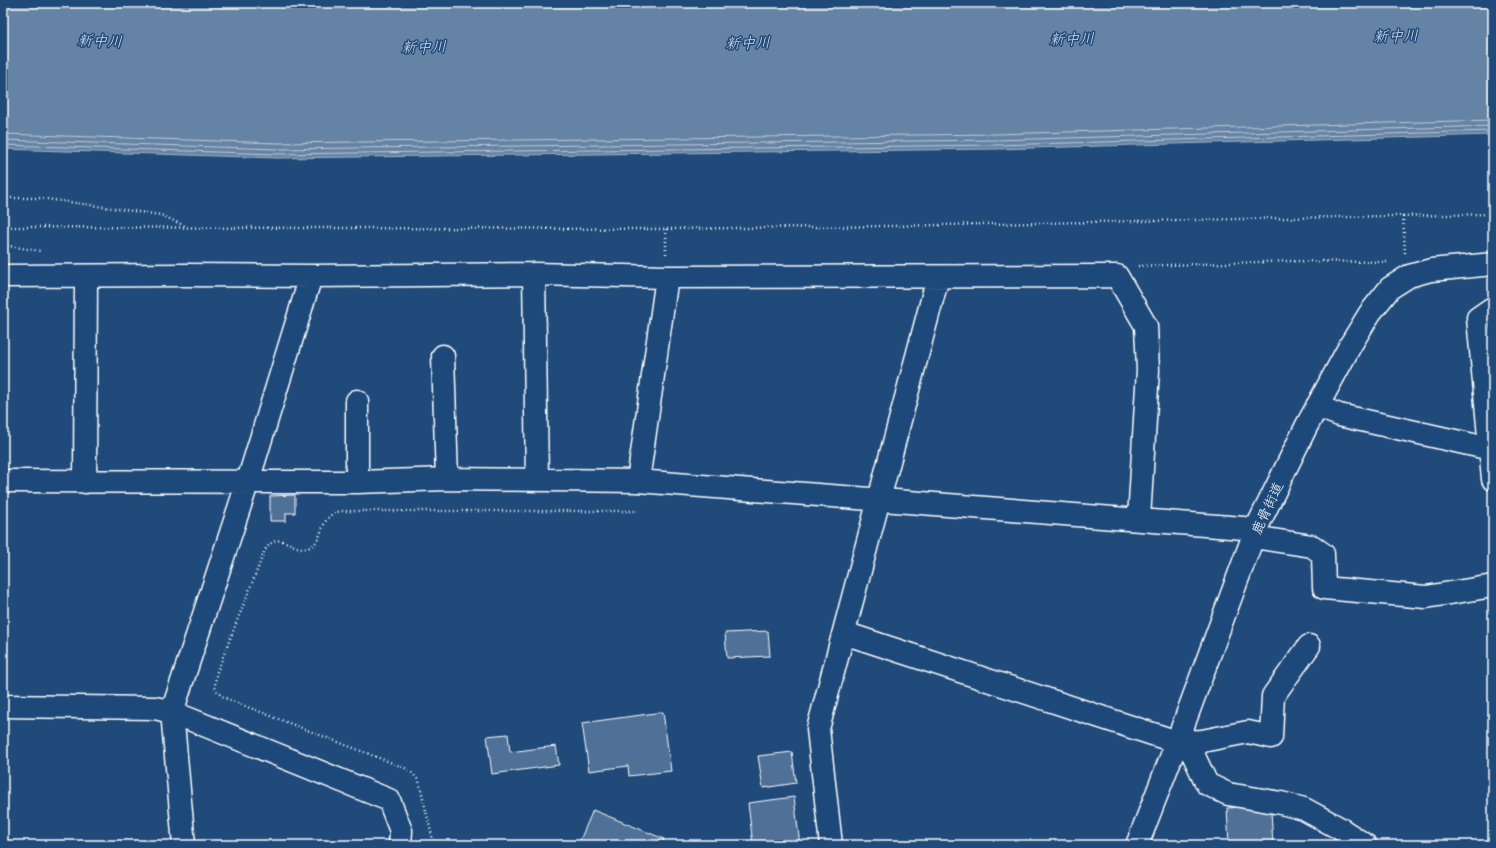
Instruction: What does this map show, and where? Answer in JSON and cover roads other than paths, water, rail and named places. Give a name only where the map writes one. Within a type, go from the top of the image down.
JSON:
[{"type":"street","name":"鹿骨街道","points":[[1137,845],[1177,742],[1254,533],[1351,344],[1370,313],[1407,266],[1432,270],[1493,264]]},
{"type":"street","points":[[638,482],[667,269]]},
{"type":"street","points":[[3,276],[534,274],[667,269],[938,277],[1117,276],[1146,326],[1148,370],[1139,519]]},
{"type":"street","points":[[534,274],[537,479]]},
{"type":"street","points":[[85,482],[86,276]]},
{"type":"street","points":[[184,845],[172,712],[248,481],[311,276]]},
{"type":"street","points":[[831,845],[818,729],[938,277]]},
{"type":"street","points":[[1493,310],[1491,309],[1478,318],[1493,478]]},
{"type":"street","points":[[443,356],[446,479]]},
{"type":"street","points":[[357,401],[357,482]]},
{"type":"street","points":[[1318,406],[1339,415],[1491,449]]},
{"type":"street","points":[[3,481],[357,482],[446,479],[537,479],[638,482],[1139,519],[1254,533],[1312,546],[1323,554],[1324,588],[1426,596],[1493,586]]},
{"type":"street","points":[[844,633],[1177,742],[1192,752],[1207,784],[1228,794],[1281,803],[1304,809],[1339,828],[1365,845]]},
{"type":"street","points":[[1177,742],[1202,741],[1248,732],[1271,736],[1273,696],[1309,646]]},
{"type":"street","points":[[3,706],[155,708],[172,712],[389,800],[401,831],[400,845]]},
{"type":"water","name":"新中川","points":[[3,3],[1493,3],[1493,135],[996,149],[277,158],[3,149]]}]
